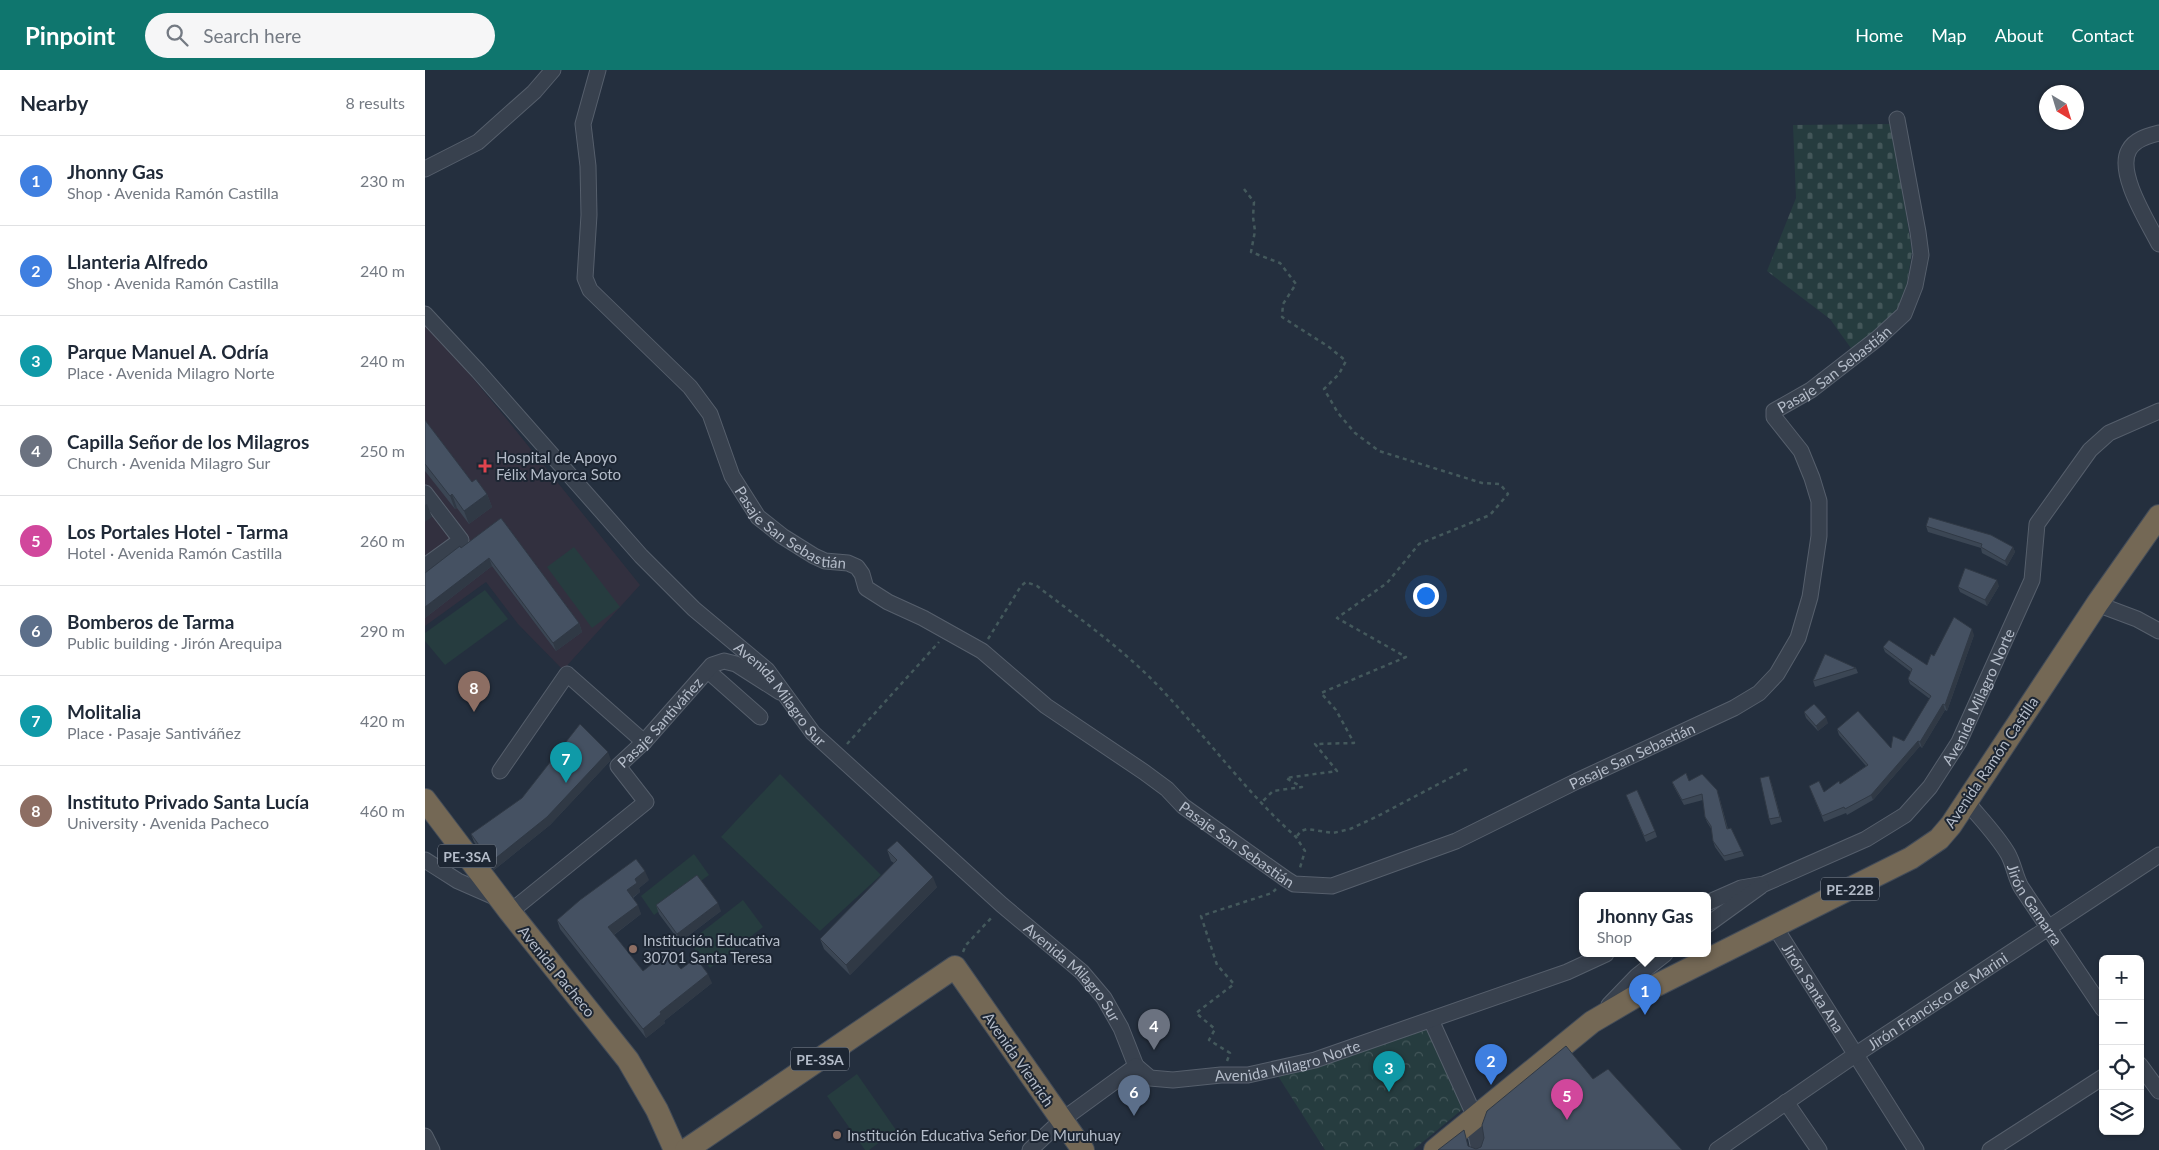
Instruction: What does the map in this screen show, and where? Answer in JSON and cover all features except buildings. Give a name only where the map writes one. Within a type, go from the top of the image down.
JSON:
[{"type":"highway","name":"Avenida Ramón Castilla","points":[[1435,1150],[1592,1022],[1643,992],[1911,858],[1939,839],[2097,604],[2159,516]]},
{"type":"highway","name":"Avenida Pacheco","points":[[425,800],[505,906],[628,1060],[657,1110],[675,1150]]},
{"type":"highway","name":"Avenida Vienrich","points":[[955,968],[1083,1150]]},
{"type":"highway","name":"PE-3SA","points":[[686,1150],[955,968]]},
{"type":"street","points":[[425,169],[478,142],[534,92],[553,70]]},
{"type":"street","name":"Pasaje San Sebastián","points":[[598,70],[583,124],[588,166],[589,215],[585,278],[590,290],[690,387],[709,414],[732,476],[758,517],[782,536],[814,556],[825,561],[848,563],[857,567],[862,574],[866,588],[888,602],[982,651],[1046,706],[1144,772],[1167,789],[1183,806],[1290,881],[1332,886],[1456,841],[1577,781],[1734,708],[1759,693],[1777,674],[1798,638],[1810,597],[1819,536],[1819,501],[1801,451],[1774,417],[1774,411],[1811,390],[1878,338],[1904,314],[1915,286],[1921,255],[1897,119]]},
{"type":"street","points":[[2159,133],[2141,139],[2135,144],[2129,150],[2125,165],[2128,182],[2159,244]]},
{"type":"street","name":"Avenida Milagro Sur","points":[[425,314],[478,371],[641,556],[694,609],[767,670],[813,732],[1002,905],[1082,972],[1105,998],[1121,1028],[1136,1066]]},
{"type":"street","name":"Avenida Milagro Norte","points":[[1711,901],[1741,888],[1764,884],[1866,839],[1905,815],[1930,786],[1959,742],[2032,580],[2037,524],[2090,450],[2109,433],[2159,412]]},
{"type":"street","points":[[425,493],[461,540],[425,566]]},
{"type":"street","points":[[2097,604],[2137,619],[2159,631]]},
{"type":"street","name":"Pasaje Santiváñez","points":[[505,906],[646,802],[618,766],[644,742],[712,665],[724,661],[736,664],[785,695]]},
{"type":"street","points":[[708,671],[760,717]]},
{"type":"street","points":[[500,771],[567,674],[644,742]]},
{"type":"street","name":"Jirón Gamarra","points":[[1966,801],[2007,852],[2013,863],[2014,874],[2021,888],[2099,1003]]},
{"type":"street","name":"Jirón Francisco de Marini","points":[[1717,1150],[1855,1055],[2159,855]]},
{"type":"street","points":[[425,860],[458,881],[505,906]]},
{"type":"street","points":[[1711,922],[1764,884]]},
{"type":"street","name":"Jirón Santa Ana","points":[[1775,927],[1916,1150]]},
{"type":"street","name":"Avenida Milagro Norte","points":[[1136,1066],[1150,1078],[1173,1080],[1248,1074],[1315,1060],[1567,972],[1600,957]]},
{"type":"street","points":[[1592,1022],[1637,976],[1661,957]]},
{"type":"street","points":[[1431,1020],[1480,1113],[1476,1135],[1479,1150]]},
{"type":"street","points":[[1030,1150],[1063,1120],[1136,1066]]},
{"type":"street","points":[[2144,1070],[2159,1091]]},
{"type":"street","points":[[1990,1150],[2099,1080]]},
{"type":"street","points":[[1786,1102],[1819,1150]]},
{"type":"street","points":[[425,1136],[432,1150]]},
{"type":"path","points":[[1244,189],[1254,202],[1253,217],[1255,231],[1251,252],[1280,263],[1296,284],[1283,304],[1282,317],[1329,347],[1346,361],[1339,374],[1324,389],[1349,427],[1379,451],[1482,483],[1500,484],[1507,494],[1490,515],[1419,544],[1387,583],[1337,618],[1407,657],[1321,693],[1336,710],[1354,743],[1315,744],[1337,771],[1286,778],[1302,787],[1273,791],[1262,802]]},
{"type":"path","points":[[982,651],[1021,586],[1026,582],[1037,586],[1146,673],[1221,758],[1297,837],[1305,851],[1290,881],[1272,893],[1201,916],[1217,965],[1234,984],[1196,1013],[1215,1029],[1209,1040],[1230,1053],[1221,1075]]},
{"type":"path","points":[[837,754],[948,632]]},
{"type":"path","points":[[1297,837],[1301,831],[1307,829],[1333,833],[1350,828],[1376,817],[1469,768]]},
{"type":"path","points":[[955,968],[966,945],[1002,905]]},
{"type":"shaded area","name":"Hospital de Apoyo Félix Mayorca Soto","points":[[425,326],[443,342],[640,585],[563,670],[518,624],[486,582],[425,626]]},
{"type":"green space","points":[[1892,124],[1912,252],[1905,295],[1890,321],[1853,351],[1830,319],[1767,271],[1796,198],[1793,125]]},
{"type":"green space","points":[[574,547],[620,607],[592,628],[547,567]]},
{"type":"green space","points":[[485,590],[508,619],[445,665],[425,641],[425,633]]},
{"type":"green space","points":[[780,774],[881,875],[820,931],[721,837]]},
{"type":"green space","points":[[694,854],[709,875],[654,915],[641,896]]},
{"type":"green space","points":[[743,900],[763,927],[710,968],[689,942]]},
{"type":"green space","points":[[1430,1027],[1464,1108],[1413,1150],[1325,1150],[1278,1076]]},
{"type":"green space","points":[[857,1074],[896,1130],[869,1150],[865,1150],[827,1096]]},
{"type":"place","name":"Hospital de Apoyo Félix Mayorca Soto","points":[[485,466]]},
{"type":"place","name":"Instituto Privado Santa Lucía","points":[[474,712]]},
{"type":"place","name":"Molitalia","points":[[566,783]]},
{"type":"place","name":"Institución Educativa 30701 Santa Teresa","points":[[633,949]]},
{"type":"place","name":"Jhonny Gas","points":[[1645,1015]]},
{"type":"place","name":"Capilla Señor de los Milagros","points":[[1154,1050]]},
{"type":"place","name":"Llanteria Alfredo","points":[[1491,1085]]},
{"type":"place","name":"Parque Manuel A. Odría","points":[[1389,1092]]},
{"type":"place","name":"Bomberos de Tarma","points":[[1134,1116]]},
{"type":"place","name":"Los Portales Hotel - Tarma","points":[[1567,1120]]},
{"type":"place","name":"Institución Educativa Señor De Muruhuay","points":[[837,1135]]}]
